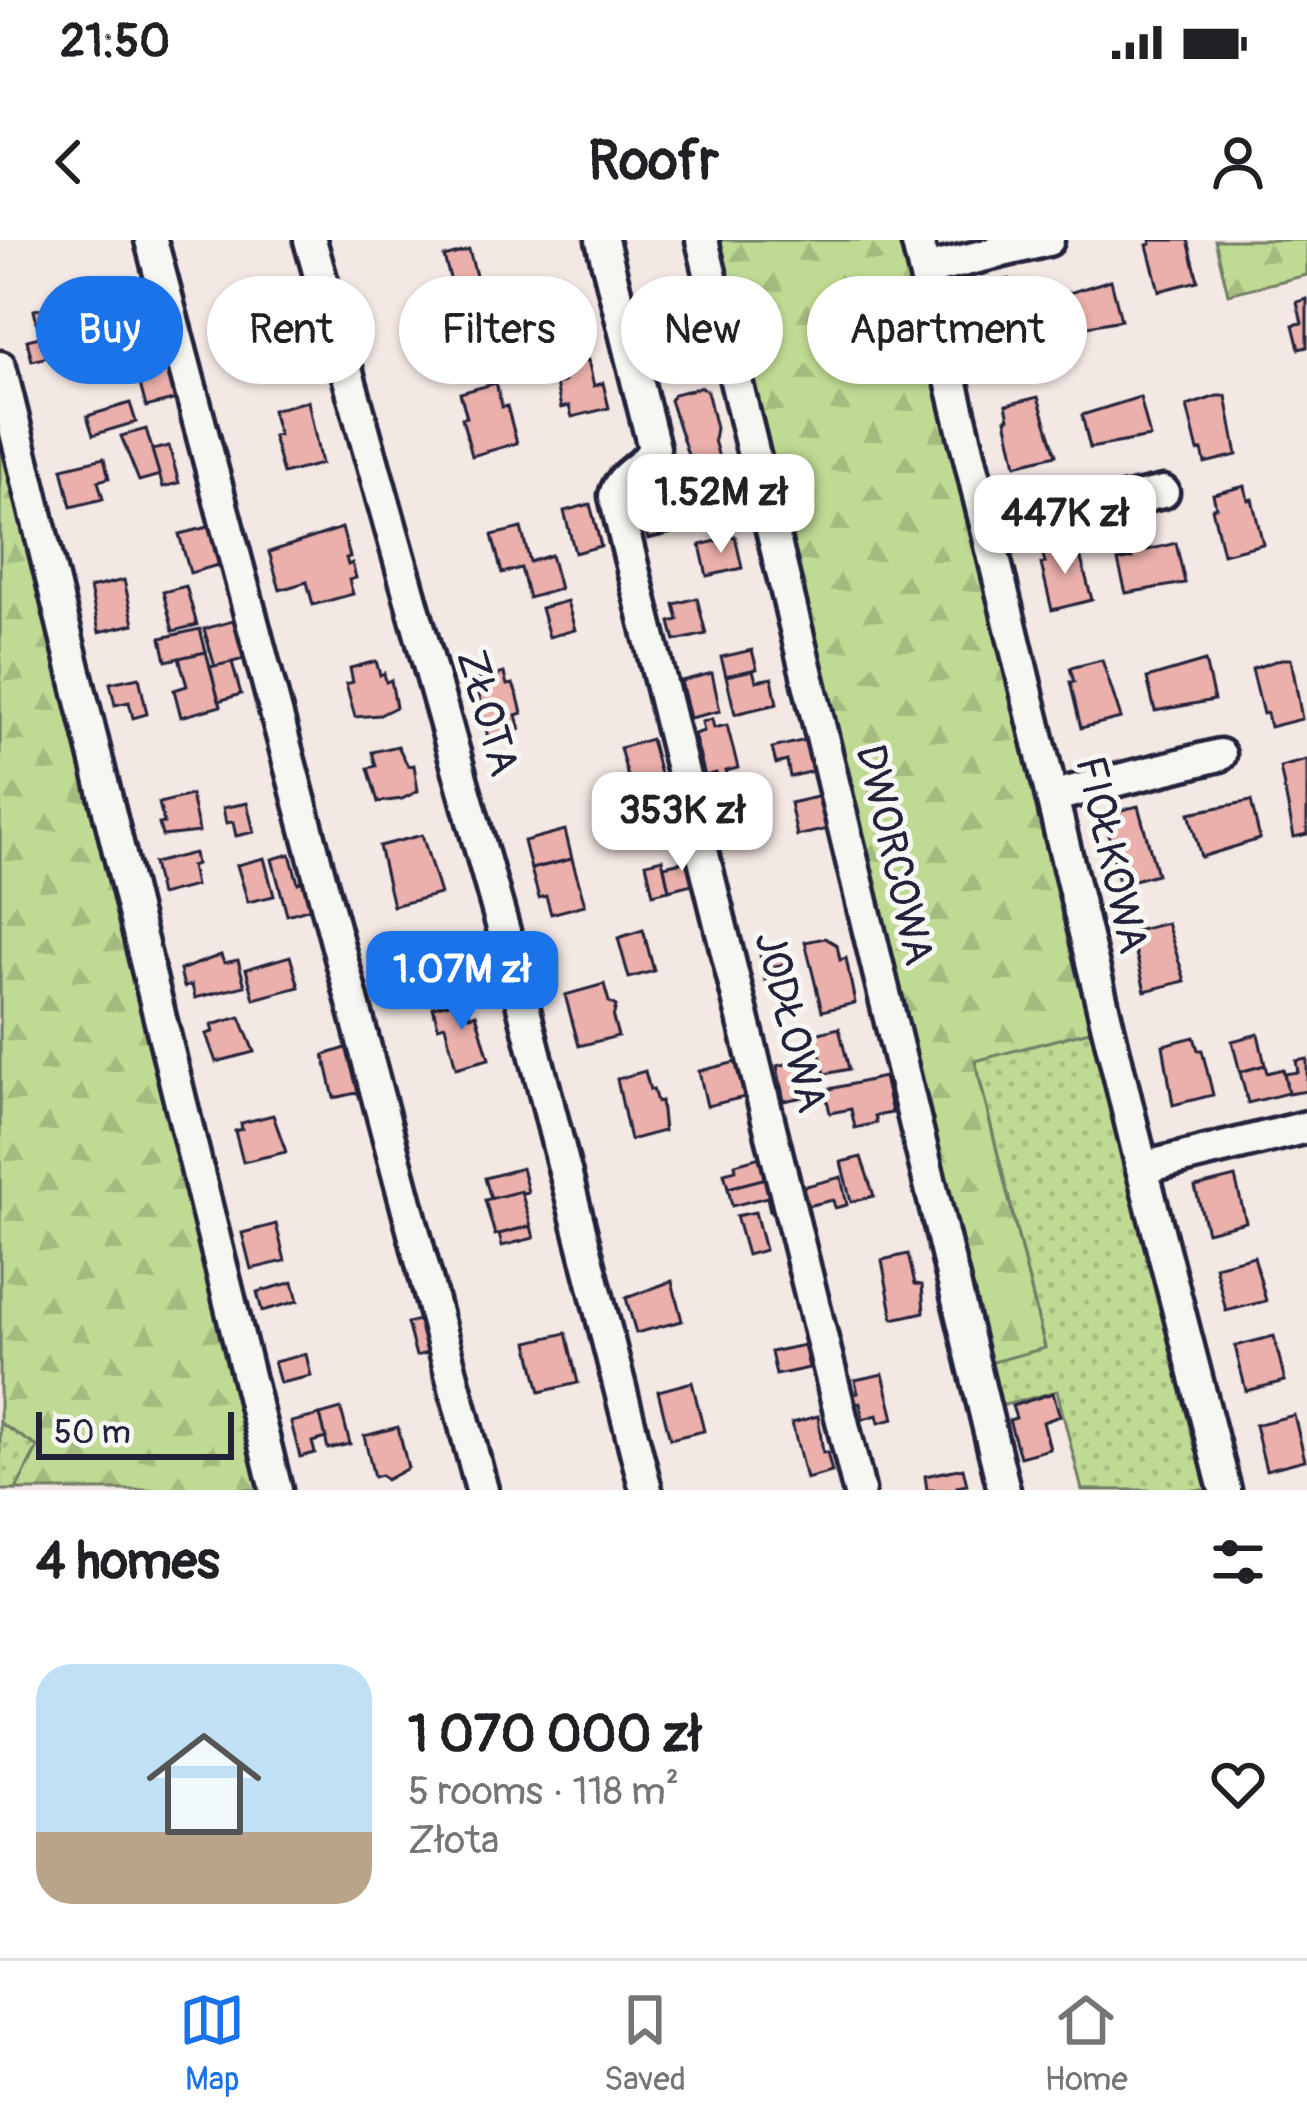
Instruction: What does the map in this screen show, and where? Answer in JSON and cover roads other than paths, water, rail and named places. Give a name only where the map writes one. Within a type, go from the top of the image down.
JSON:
[{"type":"street","points":[[151,240],[482,1490]]},
{"type":"street","name":"ZŁOTA","points":[[310,240],[505,935],[637,1488]]},
{"type":"street","name":"JODŁOWA","points":[[602,240],[654,440],[650,458],[624,478],[615,496],[859,1490]]},
{"type":"street","name":"DWORCOWA","points":[[702,240],[1004,1490]]},
{"type":"street","points":[[921,255],[1048,240]]},
{"type":"street","name":"FIOŁKOWA","points":[[921,255],[1142,1168],[1225,1490]]},
{"type":"street","points":[[0,367],[276,1490]]},
{"type":"street","points":[[989,532],[1163,492]]},
{"type":"street","points":[[1054,796],[1220,755]]},
{"type":"street","points":[[1142,1168],[1307,1127]]}]
